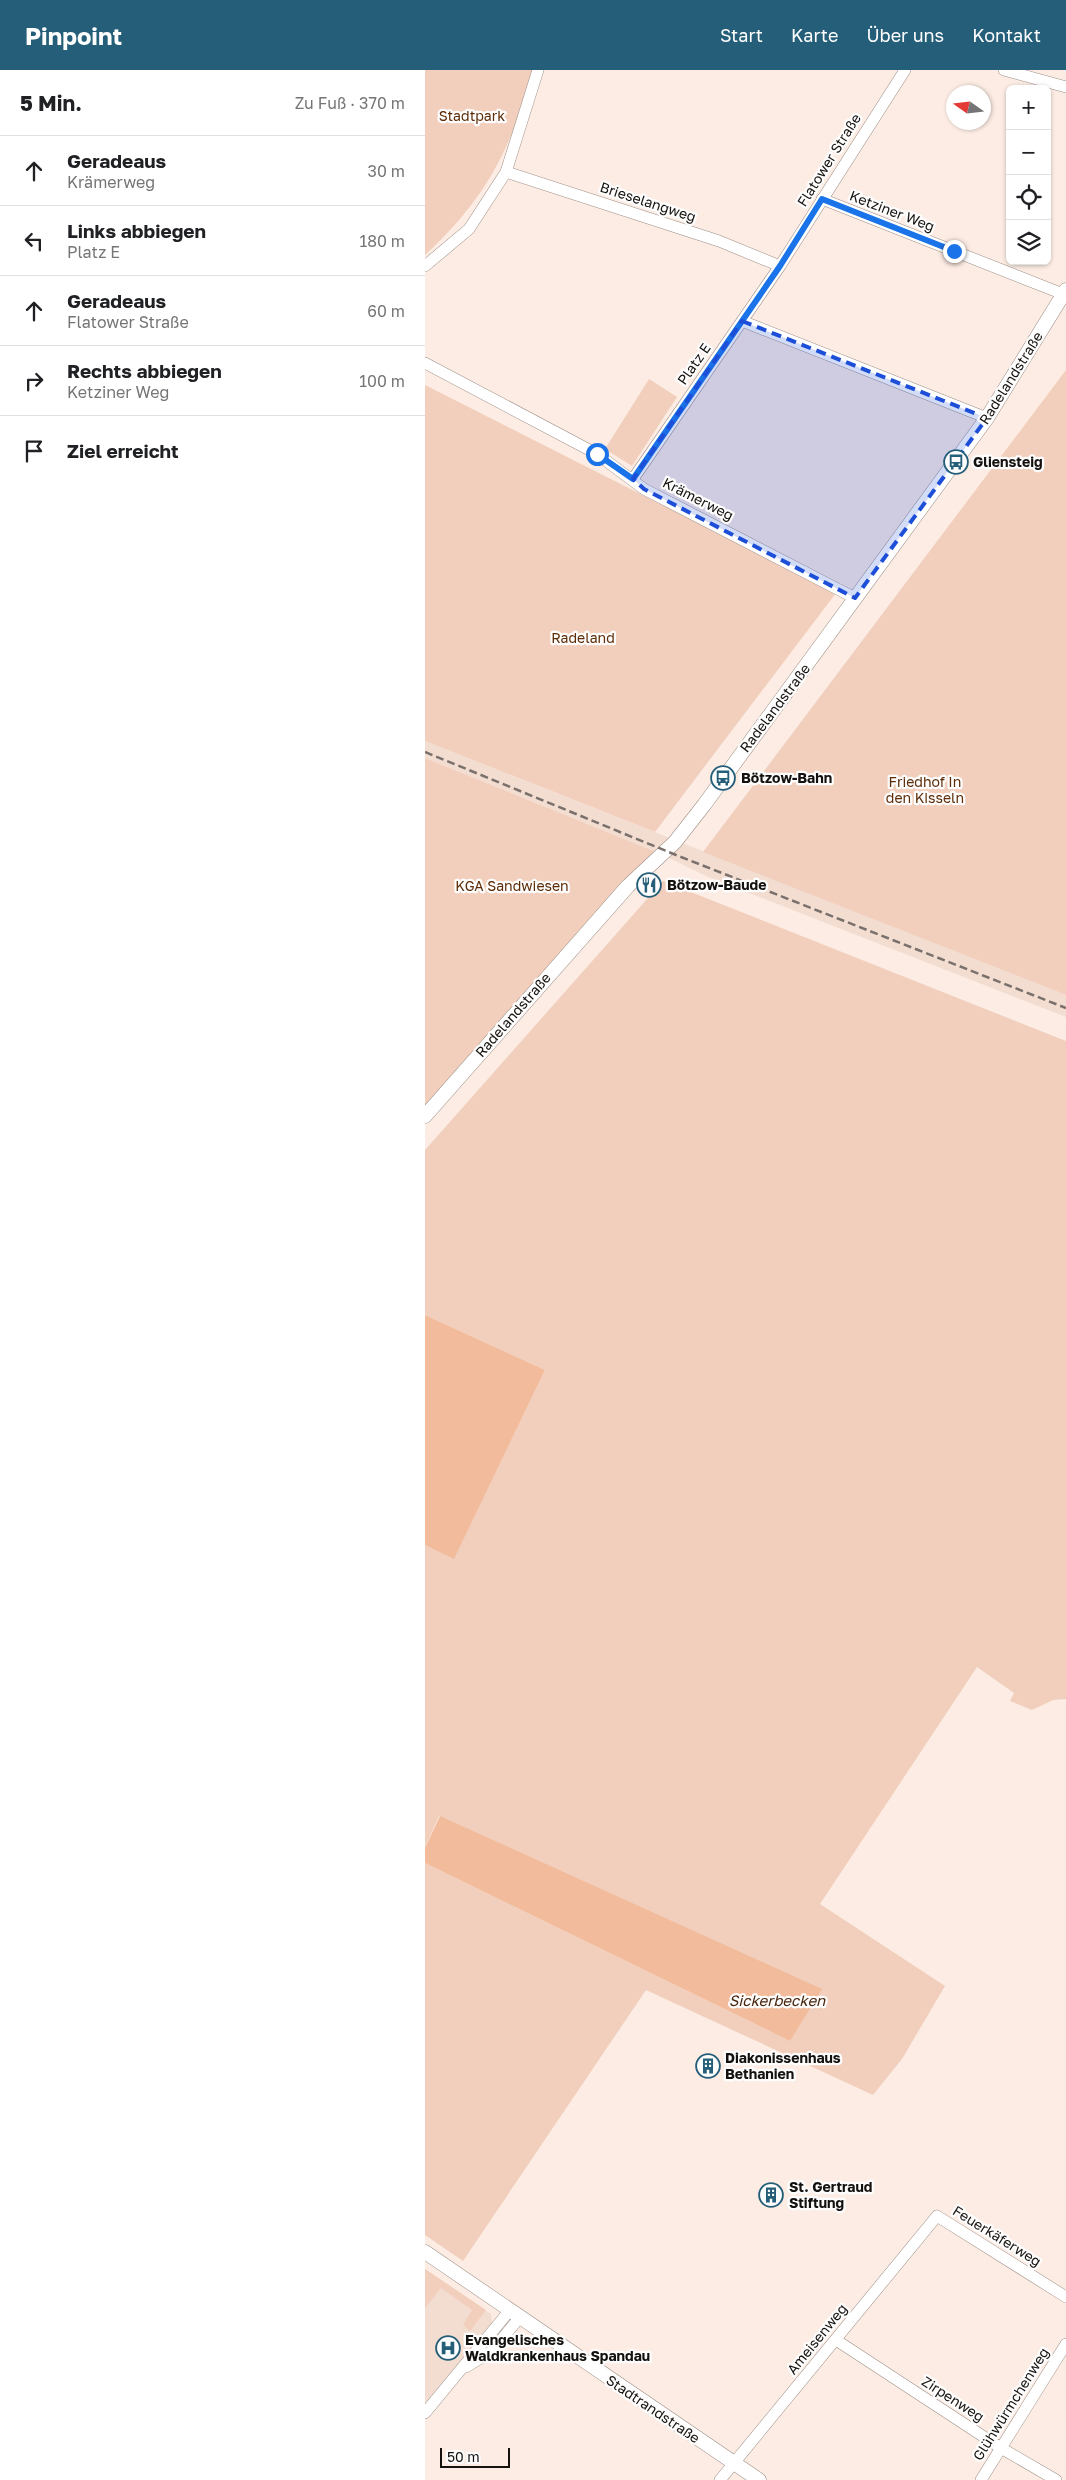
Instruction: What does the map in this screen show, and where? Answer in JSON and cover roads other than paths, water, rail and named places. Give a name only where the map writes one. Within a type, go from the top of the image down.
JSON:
[{"type":"street","points":[[425,266],[469,229],[506,172],[538,70]]},
{"type":"street","name":"Flatower Straße","points":[[780,266],[905,70]]},
{"type":"street","points":[[1004,70],[1066,87]]},
{"type":"street","name":"Brieselangweg","points":[[506,172],[719,241],[780,266]]},
{"type":"street","name":"Ketziner Weg","points":[[822,199],[1064,292]]},
{"type":"street","name":"Platz E","points":[[633,479],[780,266]]},
{"type":"street","name":"Radelandstraße","points":[[425,1116],[628,886],[685,830],[987,418],[1064,292]]},
{"type":"street","points":[[742,321],[987,418]]},
{"type":"street","name":"Krämerweg","points":[[425,363],[483,396],[558,432],[597,454],[644,489],[855,598]]},
{"type":"street","name":"Feuerkäferweg","points":[[937,2216],[1066,2297]]},
{"type":"street","name":"Ameisenweg","points":[[720,2480],[937,2216]]},
{"type":"street","name":"Stadtrandstraße","points":[[425,2252],[759,2480]]},
{"type":"street","points":[[425,2413],[462,2369],[515,2313]]},
{"type":"street","name":"Zirpenweg","points":[[836,2340],[1001,2448],[1056,2480]]},
{"type":"street","name":"Glühwürmchenweg","points":[[981,2480],[1066,2344]]},
{"type":"water","points":[[425,1315],[545,1370],[454,1559],[425,1545]]},
{"type":"water","name":"Sickerbecken","points":[[440,1816],[822,1989],[790,2041],[425,1863],[425,1848]]},
{"type":"railway","points":[[425,752],[676,855],[1066,1008]]},
{"type":"place","name":"Gliensteig","points":[[956,462]]},
{"type":"place","name":"Bötzow-Bahn","points":[[723,778]]},
{"type":"place","name":"Bötzow-Baude","points":[[649,885]]},
{"type":"place","name":"Diakonissenhaus Bethanien","points":[[708,2066]]},
{"type":"place","name":"St. Gertraud Stiftung","points":[[771,2195]]},
{"type":"place","name":"Evangelisches Waldkrankenhaus Spandau","points":[[448,2348]]},
{"type":"park label","name":"Stadtpark","points":[[472,116]]},
{"type":"park label","name":"Radeland","points":[[583,638]]},
{"type":"park label","name":"Friedhof In den Kisseln","points":[[925,790]]},
{"type":"park label","name":"KGA Sandwiesen","points":[[512,886]]}]
